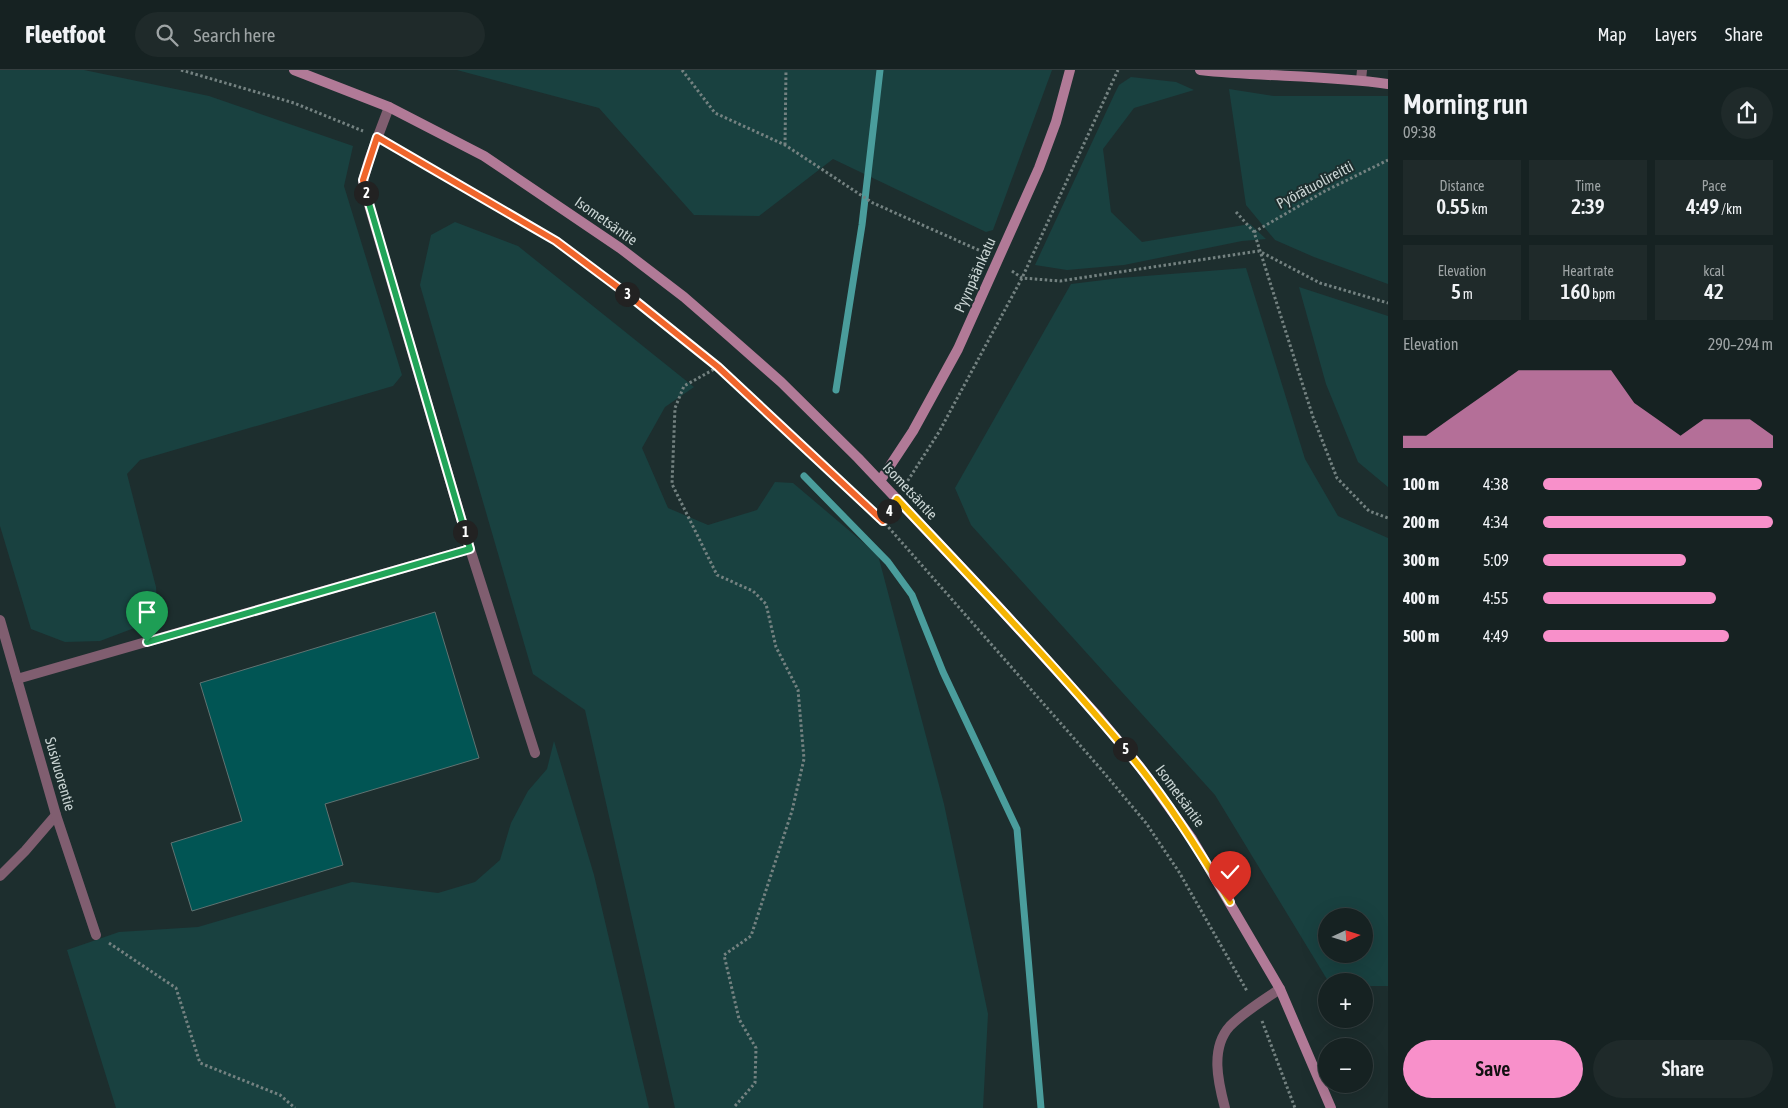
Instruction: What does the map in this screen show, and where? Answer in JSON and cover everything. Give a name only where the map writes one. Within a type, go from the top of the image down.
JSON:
[{"type":"main road","name":"Isometsäntie","points":[[294,70],[389,107],[484,156],[620,248],[684,297],[759,363],[880,481],[1002,610],[1095,713],[1140,767],[1192,839],[1280,989],[1331,1108]]},
{"type":"main road","name":"Pyynpäänkatu","points":[[880,481],[913,431],[958,349],[1042,159],[1056,122],[1070,70]]},
{"type":"main road","points":[[1200,70],[1252,75],[1362,75],[1388,84]]},
{"type":"street","points":[[389,107],[363,180],[470,549],[535,753]]},
{"type":"street","points":[[17,679],[470,549]]},
{"type":"street","name":"Susivuorentie","points":[[0,620],[56,815],[96,935]]},
{"type":"street","points":[[0,876],[25,852],[56,815]]},
{"type":"street","points":[[1225,1108],[1218,1082],[1218,1049],[1230,1027],[1280,989]]},
{"type":"path","points":[[181,70],[294,104],[377,137],[556,241],[718,367],[883,521],[1146,823],[1179,872],[1256,1006],[1284,1075],[1295,1108]]},
{"type":"path","points":[[682,70],[716,112],[784,145],[873,202],[980,250],[1022,278],[1060,281],[1259,251],[1320,283],[1388,303]]},
{"type":"path","points":[[784,145],[786,70]]},
{"type":"path","points":[[883,521],[938,432],[1022,278],[1118,70]]},
{"type":"path","name":"Pyörätuolireitti","points":[[1254,232],[1325,191],[1388,160]]},
{"type":"path","points":[[1236,212],[1254,232],[1313,417],[1337,478],[1369,510],[1388,518]]},
{"type":"path","points":[[718,367],[684,386],[675,408],[672,484],[717,575],[753,591],[766,604],[776,647],[798,690],[804,759],[792,811],[751,936],[724,955],[739,1019],[756,1048],[755,1083],[735,1106],[736,1108]]},
{"type":"path","points":[[96,935],[176,988],[200,1063],[280,1095],[295,1108]]},
{"type":"shaded area","points":[[0,70],[84,70],[209,96],[353,146],[344,186],[402,375],[393,386],[140,460],[127,474],[156,587],[158,619],[100,641],[65,642],[31,629],[0,526]]},
{"type":"shaded area","points":[[457,70],[1052,70],[993,230],[986,232],[833,159],[759,216],[694,215],[599,108]]},
{"type":"shaded area","points":[[1131,77],[1176,82],[1194,90],[1134,108],[1103,149],[1111,212],[1142,242],[1250,224],[1266,239],[1242,241],[1124,265],[1067,270],[1035,265],[1119,85]]},
{"type":"shaded area","points":[[1229,89],[1274,96],[1388,96],[1388,284],[1314,257],[1275,240],[1246,205]]},
{"type":"shaded area","points":[[455,222],[518,246],[694,387],[665,407],[642,448],[668,508],[708,525],[757,510],[775,482],[793,483],[878,555],[944,804],[988,1014],[983,1108],[675,1108],[585,710],[533,674],[420,285],[431,235]]},
{"type":"shaded area","points":[[1246,268],[1305,459],[1338,516],[1388,538],[1388,986],[1373,986],[1373,973],[1323,973],[1215,795],[971,525],[955,488],[1071,284],[1120,278]]},
{"type":"shaded area","points":[[1299,287],[1388,316],[1388,487],[1358,462],[1326,384]]},
{"type":"shaded area","points":[[554,741],[594,875],[649,1108],[116,1108],[67,950],[119,932],[198,927],[352,882],[438,893],[475,882],[500,860],[511,823],[528,791],[547,769]]},
{"type":"building","points":[[435,612],[479,758],[325,804],[343,865],[192,911],[171,843],[242,821],[200,683]]},
{"type":"waterway","points":[[836,390],[862,225],[880,70]]},
{"type":"waterway","points":[[804,476],[888,562],[912,595],[943,672],[1017,829],[1041,1108]]},
{"type":"route","points":[[147,642],[470,549],[363,180],[377,137],[556,241],[628,295],[718,367],[883,521],[897,499],[1095,713],[1140,767],[1192,839],[1230,902]]}]
